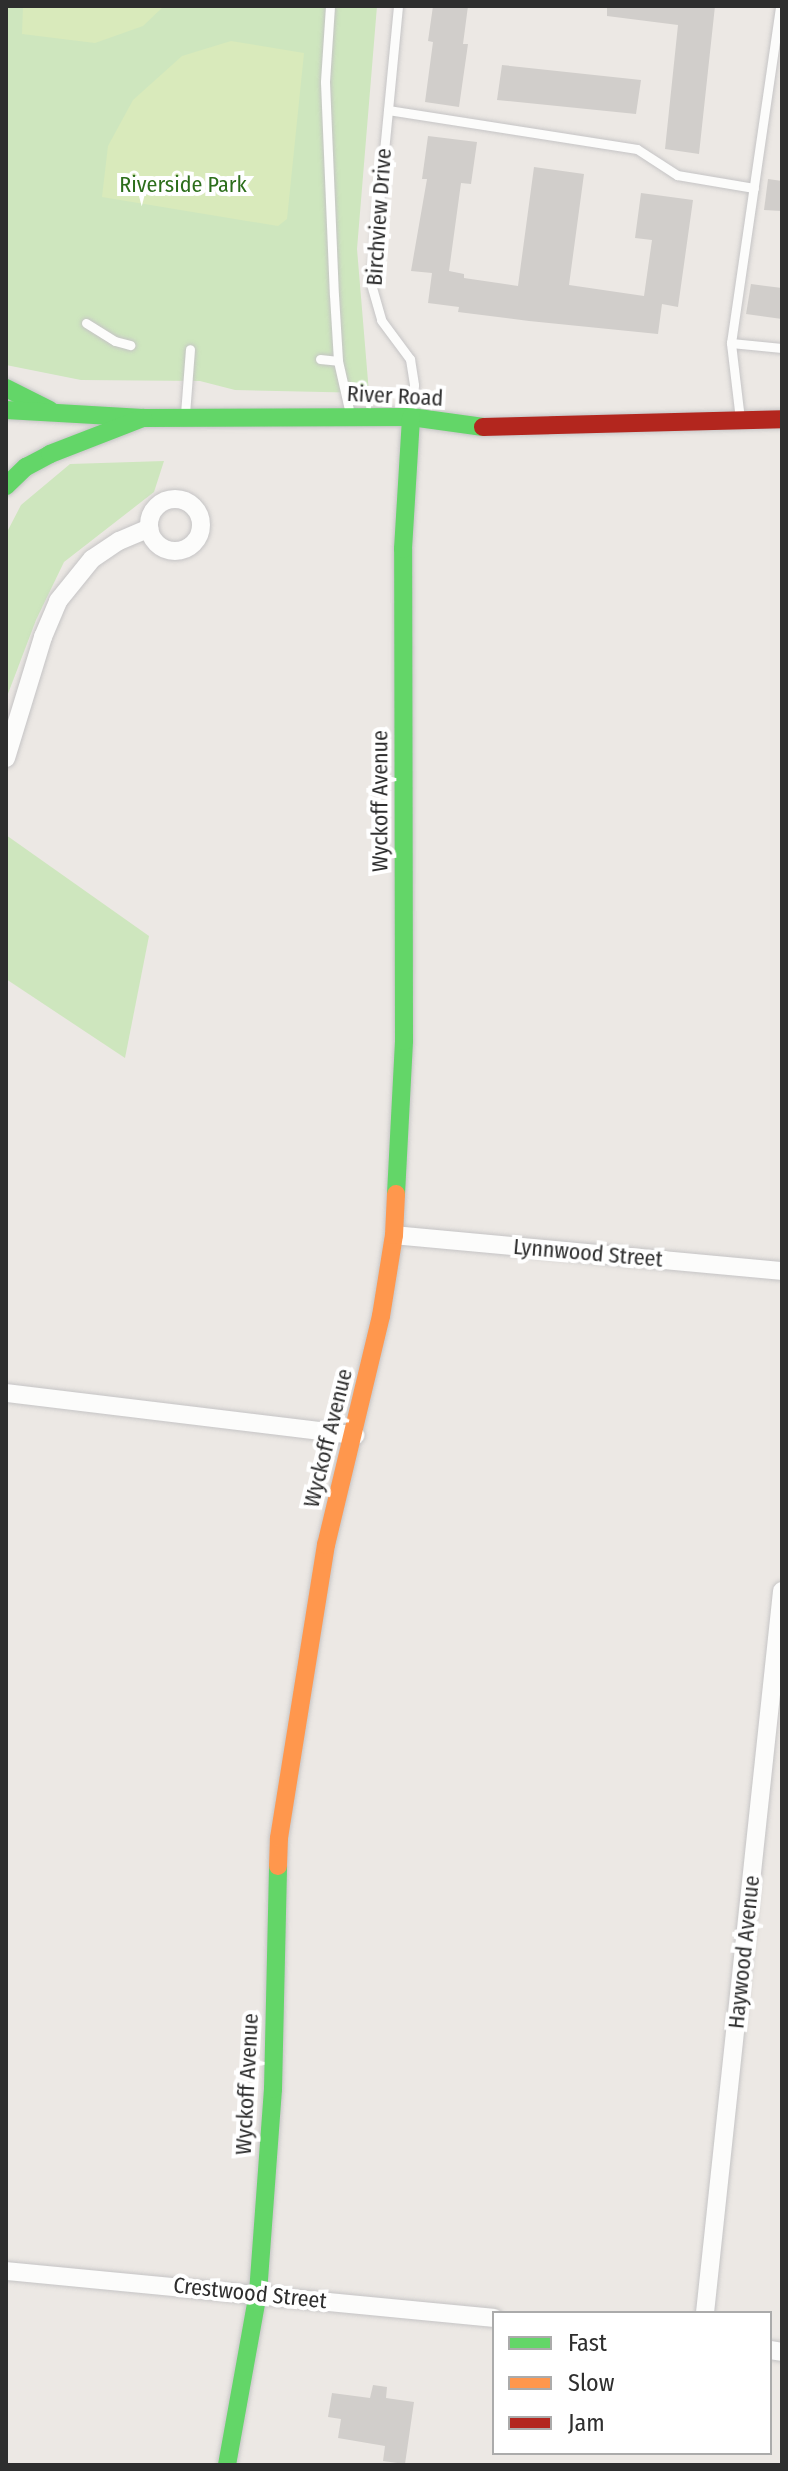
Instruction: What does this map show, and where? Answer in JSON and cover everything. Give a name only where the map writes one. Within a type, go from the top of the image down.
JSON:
[{"type":"main road","points":[[6,388],[50,410]]},
{"type":"main road","name":"River Road","points":[[6,410],[50,410],[143,418],[411,417],[482,427],[546,428],[782,419]]},
{"type":"main road","name":"Wyckoff Avenue","points":[[227,2465],[258,2293],[273,2089],[279,1838],[326,1545],[355,1435],[381,1316],[394,1235],[404,1041],[403,549],[411,417]]},
{"type":"main road","points":[[6,486],[26,467],[50,454],[143,418]]},
{"type":"street","points":[[6,758],[43,637],[58,601],[92,559],[149,528]]},
{"type":"street","name":"Lynnwood Street","points":[[394,1235],[782,1271]]},
{"type":"street","points":[[6,1393],[355,1435]]},
{"type":"street","name":"Haywood Avenue","points":[[705,2311],[782,1591]]},
{"type":"street","name":"Crestwood Street","points":[[6,2271],[492,2318]]},
{"type":"lane","points":[[330,6],[325,82],[338,361],[351,418]]},
{"type":"lane","name":"Birchview Drive","points":[[398,6],[371,284],[381,320],[410,359],[414,385],[411,417]]},
{"type":"lane","points":[[740,419],[731,343],[780,6]]},
{"type":"lane","points":[[388,110],[637,149],[677,175],[754,188]]},
{"type":"lane","points":[[86,323],[115,341],[130,345]]},
{"type":"lane","points":[[731,343],[782,348]]},
{"type":"lane","points":[[185,417],[190,349]]},
{"type":"lane","points":[[320,359],[338,361]]},
{"type":"green space","name":"Riverside Park","points":[[6,6],[377,6],[357,249],[369,393],[235,390],[200,381],[81,380],[6,365]]},
{"type":"green space","points":[[23,6],[164,6],[143,26],[95,43],[22,34]]},
{"type":"green space","points":[[231,41],[304,53],[287,219],[278,226],[102,197],[108,146],[133,100],[182,56]]},
{"type":"green space","points":[[164,461],[154,492],[64,562],[36,620],[6,699],[6,534],[21,505],[70,464]]},
{"type":"green space","points":[[6,835],[149,936],[125,1058],[6,979]]},
{"type":"building","points":[[433,6],[468,6],[463,44],[468,44],[459,107],[425,102],[433,42],[428,41]]},
{"type":"building","points":[[607,6],[715,6],[699,154],[665,149],[678,25],[607,16]]},
{"type":"building","points":[[502,65],[641,80],[636,114],[497,100]]},
{"type":"building","points":[[428,136],[477,142],[471,184],[461,183],[449,271],[464,274],[464,278],[518,286],[534,167],[584,174],[569,285],[644,296],[652,240],[635,238],[641,193],[693,200],[678,307],[662,304],[658,334],[458,312],[459,307],[428,303],[432,273],[411,271],[427,179],[422,179]]},
{"type":"building","points":[[768,179],[782,181],[782,211],[764,210]]},
{"type":"building","points":[[751,284],[782,288],[782,319],[746,314]]},
{"type":"building","points":[[373,2385],[387,2387],[386,2398],[414,2402],[405,2464],[383,2461],[385,2446],[338,2438],[341,2419],[328,2417],[332,2393],[370,2398]]},
{"type":"traffic: fast","points":[[6,388],[50,410]]},
{"type":"traffic: fast","points":[[6,410],[143,418],[411,417],[483,427]]},
{"type":"traffic: fast","points":[[396,1194],[404,1041],[403,549],[411,417]]},
{"type":"traffic: fast","points":[[6,486],[26,467],[50,454],[143,418]]},
{"type":"traffic: fast","points":[[227,2465],[258,2293],[273,2089],[278,1866]]},
{"type":"traffic: slow","points":[[278,1866],[279,1838],[326,1545],[381,1316],[394,1235],[396,1194]]},
{"type":"traffic: jam","points":[[483,427],[782,419]]}]
